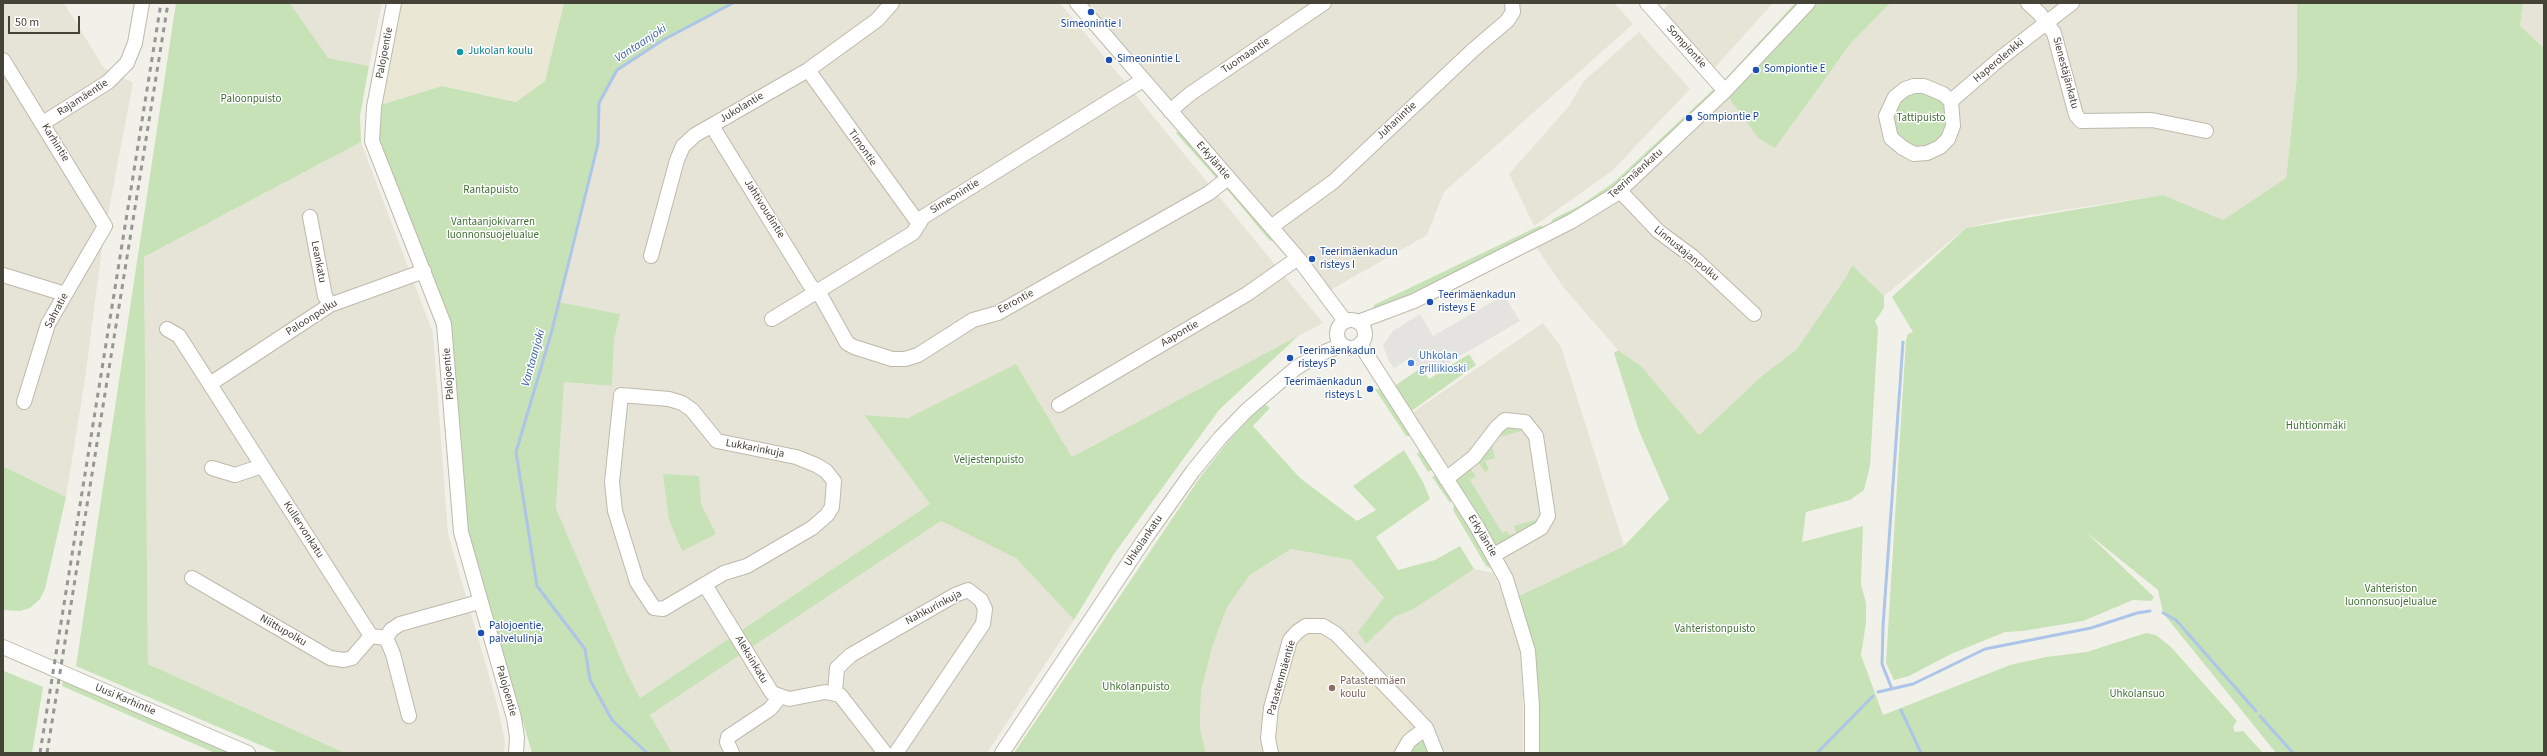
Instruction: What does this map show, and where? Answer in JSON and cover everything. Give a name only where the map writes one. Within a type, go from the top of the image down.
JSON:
[{"type":"street","name":"Rajamäentie","points":[[43,123],[108,82],[127,63],[135,43],[142,3]]},
{"type":"street","name":"Palojoentie","points":[[394,3],[374,107],[372,140],[444,324],[447,338],[461,532],[479,602],[514,718],[517,737],[516,753]]},
{"type":"street","name":"Jukolantie","points":[[651,256],[676,160],[683,146],[695,135],[808,70],[877,20],[892,3]]},
{"type":"street","name":"Erkyläntie","points":[[1077,3],[1298,258],[1357,330],[1446,479],[1494,555],[1506,579],[1528,651],[1532,706],[1532,753]]},
{"type":"street","name":"Tuomaantie","points":[[1170,111],[1190,94],[1324,3]]},
{"type":"street","name":"Sompiontie","points":[[1647,3],[1725,92]]},
{"type":"street","name":"Teerimäenkatu","points":[[1339,340],[1339,326],[1357,330],[1377,323],[1382,314],[1572,222],[1620,191],[1725,92],[1808,3]]},
{"type":"street","name":"Sienestäjänkatu","points":[[2028,3],[2047,22],[2054,33],[2076,115],[2081,121],[2152,120],[2206,131]]},
{"type":"street","name":"Haperolenkki","points":[[1951,101],[2072,3]]},
{"type":"street","name":"Juhanintie","points":[[1271,227],[1333,182],[1473,50],[1512,17],[1512,5]]},
{"type":"street","name":"Karhintie","points":[[3,60],[9,81],[43,123],[105,226]]},
{"type":"street","name":"Timontie","points":[[808,70],[919,224]]},
{"type":"street","name":"Simeonintie","points":[[772,319],[913,233],[923,217],[1143,80]]},
{"type":"street","points":[[1914,86],[1924,86],[1943,94],[1951,101],[1953,126],[1948,139],[1940,147],[1927,153],[1914,154],[1903,148],[1891,138],[1886,116],[1895,97],[1905,89],[1914,86]]},
{"type":"street","name":"Jahtivoudintie","points":[[712,126],[816,292]]},
{"type":"street","name":"Eerontie","points":[[816,292],[822,298],[847,343],[854,348],[892,359],[905,359],[918,355],[973,320],[1004,309],[1209,193],[1228,178]]},
{"type":"street","name":"Linnustajanpolku","points":[[1620,191],[1647,221],[1693,257],[1754,314]]},
{"type":"street","name":"Leankatu","points":[[310,217],[325,296],[330,305]]},
{"type":"street","name":"Sahratie","points":[[24,402],[48,324],[105,226]]},
{"type":"street","name":"Aapontie","points":[[1059,405],[1247,294],[1298,258]]},
{"type":"street","name":"Paloonpolku","points":[[210,384],[330,305],[424,271]]},
{"type":"street","points":[[3,275],[65,294]]},
{"type":"street","name":"Kullervonkatu","points":[[167,329],[179,336],[371,636]]},
{"type":"street","points":[[1339,340],[1350,348],[1357,330]]},
{"type":"street","name":"Uhkolankatu","points":[[1002,753],[1146,537],[1193,471],[1247,410],[1296,368],[1339,340]]},
{"type":"street","name":"Lukkarinkuja","points":[[621,395],[682,402],[692,410],[717,441],[796,458],[826,470],[834,481],[832,507],[827,515],[812,528],[747,566],[724,573],[705,585],[663,609],[654,608],[637,582],[614,511],[612,494],[621,395]]},
{"type":"street","points":[[1446,479],[1474,457],[1497,427],[1506,420],[1525,422],[1536,436],[1548,516],[1541,528],[1494,555]]},
{"type":"street","points":[[212,468],[235,475],[262,466]]},
{"type":"street","name":"Niittupolku","points":[[192,578],[330,658],[344,660],[352,658],[371,636]]},
{"type":"street","name":"Aleksinkatu","points":[[705,585],[766,686],[772,693],[780,697]]},
{"type":"street","name":"Nahkurinkuja","points":[[835,692],[837,668],[851,655],[955,595],[968,590],[981,600],[985,609],[983,624],[896,753]]},
{"type":"street","points":[[386,638],[391,630],[400,624],[479,602]]},
{"type":"street","name":"Patastenmäentie","points":[[1271,753],[1268,738],[1270,708],[1290,640],[1297,632],[1306,626],[1323,626],[1336,634],[1426,728],[1436,753]]},
{"type":"street","points":[[371,636],[386,638]]},
{"type":"street","points":[[386,638],[393,654],[409,716]]},
{"type":"street","name":"Uusi Karhintie","points":[[3,647],[248,753]]},
{"type":"street","points":[[732,753],[727,742],[728,737],[770,709],[780,697],[789,698],[835,692],[842,697],[885,753]]},
{"type":"street","points":[[1402,753],[1409,741],[1426,728]]},
{"type":"shaded area","points":[[3,3],[64,3],[104,68],[133,83],[103,240],[85,379],[66,497],[3,466]]},
{"type":"shaded area","points":[[290,3],[382,3],[369,66],[328,58]]},
{"type":"shaded area","points":[[394,3],[564,3],[545,81],[516,102],[442,86],[374,107]]},
{"type":"shaded area","points":[[733,3],[1060,3],[1323,323],[1072,457],[1016,364],[908,418],[865,415],[930,504],[640,698],[626,671],[556,510],[564,382],[612,386],[614,340],[619,314],[558,302],[598,144],[599,103],[617,70],[663,40]]},
{"type":"shaded area","points":[[1077,3],[1614,3],[1633,24],[1444,192],[1427,235],[1334,288],[1327,294]]},
{"type":"shaded area","points":[[1670,3],[1773,3],[1710,73],[1658,15]]},
{"type":"shaded area","points":[[1881,3],[2297,3],[2297,76],[2286,178],[2223,220],[2163,195],[2004,219],[1966,228],[1884,296],[1852,265],[1846,277],[1797,349],[1763,375],[1699,435],[1642,367],[1618,350],[1564,288],[1532,241],[1572,221],[1725,91],[1759,139],[1775,148]]},
{"type":"shaded area","points":[[2523,3],[2544,3],[2544,48],[2520,26]]},
{"type":"shaded area","points":[[1639,32],[1690,89],[1612,171],[1534,226],[1509,174],[1569,106],[1584,81]]},
{"type":"shaded area","points":[[361,142],[433,333],[448,534],[496,700],[505,741],[504,753],[345,753],[148,664],[144,257]]},
{"type":"shaded area","points":[[1504,295],[1520,321],[1428,375],[1422,364],[1416,367],[1411,357],[1394,368],[1389,361],[1383,345],[1393,331],[1420,314],[1433,336]]},
{"type":"shaded area","points":[[1543,323],[1561,347],[1624,546],[1513,599],[1406,417]]},
{"type":"shaded area","points":[[941,521],[1017,559],[1074,620],[987,753],[672,753],[650,715]]},
{"type":"shaded area","points":[[1291,549],[1351,560],[1384,599],[1359,632],[1366,644],[1394,617],[1412,610],[1474,569],[1493,573],[1501,590],[1520,651],[1523,695],[1523,753],[1206,753],[1200,729],[1201,691],[1212,648],[1227,607],[1250,575]]},
{"type":"shaded area","name":"Patastenmäen koulu","points":[[1311,630],[1324,633],[1370,674],[1411,716],[1404,739],[1395,753],[1276,753],[1271,733],[1293,645],[1303,632]]},
{"type":"green space","name":"Paloonpuisto","points":[[176,3],[290,3],[328,58],[369,66],[360,116],[361,142],[144,257],[148,664],[345,753],[279,753],[76,666]]},
{"type":"green space","points":[[564,3],[733,3],[663,40],[617,70],[599,103],[598,144],[558,302],[620,314],[614,340],[612,386],[564,382],[556,509],[626,671],[640,698],[930,504],[864,415],[908,418],[1016,364],[1072,457],[1298,336],[1219,410],[1114,554],[1074,620],[1017,559],[941,521],[650,715],[672,753],[532,753],[468,532],[447,338],[372,127],[374,107],[442,86],[516,102],[545,81]]},
{"type":"green space","points":[[1795,3],[1803,3],[1734,76],[1727,77]]},
{"type":"green space","points":[[1818,3],[1890,3],[1852,42],[1775,148],[1759,139],[1729,98]]},
{"type":"green space","name":"Huhtionmäki","points":[[2297,3],[2523,3],[2520,26],[2544,48],[2544,753],[2276,753],[2163,613],[2158,590],[2086,532],[2154,597],[2151,601],[2133,600],[2083,621],[2023,631],[2005,632],[1951,654],[1909,676],[1894,680],[1886,663],[1906,340],[1908,334],[1913,332],[1892,297],[1966,228],[2163,195],[2223,220],[2286,178],[2297,76]]},
{"type":"green space","points":[[1717,86],[1716,91],[1602,198],[1555,223],[1551,222],[1553,219],[1581,205],[1613,183]]},
{"type":"green space","name":"Tattipuisto","points":[[1916,90],[1943,100],[1950,118],[1939,143],[1921,149],[1903,143],[1892,127],[1893,107],[1899,99]]},
{"type":"green space","points":[[1180,130],[1217,174],[1217,179],[1176,133]]},
{"type":"green space","points":[[1225,187],[1229,188],[1274,240],[1270,241]]},
{"type":"green space","points":[[1539,226],[1543,226],[1542,230],[1373,312],[1374,305]]},
{"type":"green space","name":"Vahteristonpuisto","points":[[1852,265],[1884,296],[1884,308],[1875,321],[1878,328],[1870,466],[1864,490],[1850,500],[1806,512],[1802,542],[1863,526],[1861,584],[1866,603],[1866,623],[1861,655],[1883,715],[2010,665],[2046,657],[2087,652],[2146,633],[2156,635],[2171,647],[2237,721],[2233,727],[2235,732],[2243,731],[2263,753],[1532,753],[1532,706],[1513,599],[1624,546],[1669,499],[1639,431],[1614,353],[1618,350],[1642,367],[1699,435],[1763,375],[1797,349],[1846,277]]},
{"type":"green space","points":[[1469,354],[1476,365],[1410,412],[1393,387],[1421,368],[1429,379]]},
{"type":"green space","points":[[1375,389],[1379,389],[1390,399],[1411,434],[1409,436],[1406,436]]},
{"type":"green space","name":"Uhkolanpuisto","points":[[1264,403],[1270,408],[1253,426],[1300,478],[1357,521],[1376,510],[1353,486],[1404,450],[1423,482],[1430,499],[1376,537],[1398,570],[1435,560],[1460,546],[1474,569],[1412,610],[1394,617],[1366,644],[1358,632],[1384,598],[1351,560],[1291,549],[1250,575],[1227,607],[1212,648],[1201,691],[1200,729],[1206,753],[1014,753],[1201,476],[1227,443]]},
{"type":"green space","points":[[1502,426],[1528,428],[1548,515],[1502,546],[1493,542],[1456,483],[1457,478],[1469,467],[1476,476],[1470,480],[1502,533],[1507,531],[1509,535],[1516,533],[1514,526],[1542,518],[1529,435],[1525,430],[1496,438]]},
{"type":"green space","points":[[1489,444],[1492,445],[1495,458],[1485,461],[1489,470],[1485,472],[1478,462]]},
{"type":"green space","points":[[1422,449],[1434,469],[1428,472],[1417,454]]},
{"type":"green space","points":[[3,466],[66,497],[45,589],[40,599],[30,608],[20,611],[3,610]]},
{"type":"green space","points":[[663,474],[699,476],[701,504],[716,534],[682,551],[669,520]]},
{"type":"green space","points":[[1437,474],[1453,499],[1450,503],[1432,477]]},
{"type":"green space","points":[[1454,505],[1457,505],[1493,569],[1486,566],[1453,510]]},
{"type":"green space","points":[[4,671],[43,687],[32,753],[3,753]]},
{"type":"green space","points":[[63,680],[235,753],[215,753],[62,686]]},
{"type":"green space","points":[[1424,741],[1428,753],[1406,753],[1413,742]]},
{"type":"waterway","name":"Vantaanjoki","points":[[647,753],[612,720],[590,680],[585,649],[537,586],[516,452],[551,334],[598,144],[599,103],[617,70],[663,40],[733,3]]},
{"type":"waterway","points":[[1892,689],[1882,664],[1883,626],[1903,342]]},
{"type":"waterway","points":[[1878,692],[1913,684],[1985,649],[2091,628],[2137,613],[2150,611]]},
{"type":"waterway","points":[[2163,613],[2176,620],[2256,711]]},
{"type":"waterway","points":[[1817,753],[1873,696]]},
{"type":"waterway","points":[[1901,710],[1921,753]]},
{"type":"waterway","points":[[2260,716],[2293,753]]},
{"type":"railway","points":[[40,753],[161,3]]},
{"type":"railway","points":[[47,753],[168,3]]},
{"type":"place","name":"Simeonintie I","points":[[1091,12]]},
{"type":"place","name":"Jukolan koulu","points":[[460,52]]},
{"type":"place","name":"Simeonintie L","points":[[1109,60]]},
{"type":"place","name":"Sompiontie E","points":[[1756,70]]},
{"type":"place","name":"Sompiontie P","points":[[1689,118]]},
{"type":"place","name":"Teerimäenkadun risteys I","points":[[1312,259]]},
{"type":"place","name":"Teerimäenkadun risteys E","points":[[1430,302]]},
{"type":"place","name":"Teerimäenkadun risteys P","points":[[1290,358]]},
{"type":"place","name":"Uhkolan grillikioski","points":[[1411,363]]},
{"type":"place","name":"Teerimäenkadun risteys L","points":[[1370,389]]},
{"type":"place","name":"Palojoentie, palvelulinja","points":[[481,633]]},
{"type":"place","name":"Patastenmäen koulu","points":[[1332,688]]},
{"type":"park label","name":"Rantapuisto","points":[[491,191]]},
{"type":"park label","name":"Vantaanjokivarren luonnonsuojelualue","points":[[493,229]]},
{"type":"park label","name":"Veljestenpuisto","points":[[989,461]]},
{"type":"park label","name":"Vahteriston luonnonsuojelualue","points":[[2391,596]]},
{"type":"park label","name":"Uhkolansuo","points":[[2137,695]]}]
